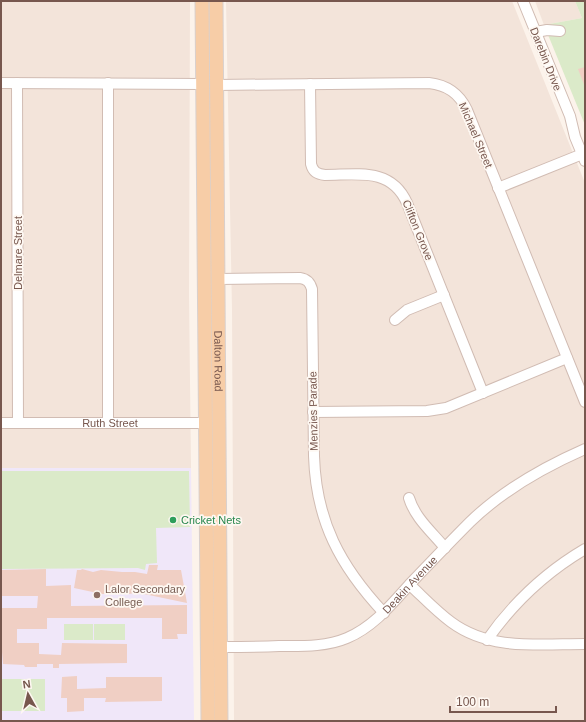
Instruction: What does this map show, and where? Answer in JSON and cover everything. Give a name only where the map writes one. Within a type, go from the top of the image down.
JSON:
[{"type":"main road","name":"Dalton Road","points":[[202,1],[208,721]]},
{"type":"main road","name":"Dalton Road","points":[[216,1],[221,721]]},
{"type":"main road","name":"Ruth Street","points":[[205,423],[219,423]]},
{"type":"main road","name":"Deakin Avenue","points":[[207,647],[221,647]]},
{"type":"street","name":"Darebin Drive","points":[[523,1],[570,116],[573,130],[584,153]]},
{"type":"street","points":[[536,32],[547,30],[560,31]]},
{"type":"street","points":[[1,83],[202,84]]},
{"type":"street","name":"Delmare Street","points":[[18,83],[18,423]]},
{"type":"street","points":[[108,83],[108,423]]},
{"type":"street","name":"Michael Street","points":[[216,85],[429,83],[442,85],[454,92],[463,103],[585,402]]},
{"type":"street","name":"Clifton Grove","points":[[310,84],[312,168],[319,174],[326,175],[378,176],[386,179],[404,195],[483,393]]},
{"type":"street","points":[[498,188],[584,153]]},
{"type":"street","name":"Menzies Parade","points":[[219,279],[300,278],[311,284],[314,473],[318,493],[327,528],[334,546],[348,570],[365,593],[384,613]]},
{"type":"street","points":[[395,320],[407,310],[444,295]]},
{"type":"street","points":[[313,412],[427,411],[446,408],[567,358]]},
{"type":"street","name":"Ruth Street","points":[[1,423],[205,423]]},
{"type":"street","name":"Deakin Avenue","points":[[221,647],[306,646],[334,642],[348,638],[364,629],[384,613],[472,521],[504,494],[544,469],[585,449]]},
{"type":"street","points":[[409,498],[412,508],[417,516],[445,548]]},
{"type":"street","points":[[487,640],[510,610],[542,579],[557,567],[585,550]]},
{"type":"street","points":[[410,585],[452,623],[487,640],[512,644],[585,644]]},
{"type":"shaded area","points":[[1,1],[190,1],[189,295],[191,468],[1,468]]},
{"type":"shaded area","points":[[226,1],[512,1],[585,183],[585,721],[234,721],[232,309]]},
{"type":"shaded area","points":[[535,1],[575,1],[582,18],[544,25]]},
{"type":"shaded area","name":"Lalor Secondary College","points":[[1,468],[191,468],[194,721],[1,721]]},
{"type":"green space","points":[[575,1],[585,1],[585,125],[544,25],[582,18]]},
{"type":"green space","points":[[1,471],[189,471],[190,527],[156,528],[157,563],[146,564],[145,570],[138,568],[1,569]]},
{"type":"green space","points":[[64,624],[93,624],[93,640],[64,640]]},
{"type":"green space","points":[[94,624],[125,624],[125,640],[94,640]]},
{"type":"green space","points":[[1,679],[45,679],[45,711],[1,711]]},
{"type":"building","points":[[585,67],[585,87],[578,69]]},
{"type":"building","points":[[149,565],[158,565],[157,570],[181,570],[187,603],[144,594],[144,591],[129,594],[102,594],[74,588],[77,570],[82,569],[93,572],[101,570],[147,574]]},
{"type":"building","points":[[46,569],[46,586],[71,585],[71,606],[187,605],[187,634],[177,634],[178,639],[162,639],[162,618],[47,618],[47,629],[17,629],[17,643],[39,643],[39,654],[61,655],[62,643],[127,644],[127,663],[59,664],[59,668],[53,668],[53,664],[37,664],[37,667],[25,667],[24,665],[3,664],[1,652],[1,608],[37,608],[38,596],[1,596],[1,570]]},
{"type":"building","points":[[77,676],[77,689],[106,688],[106,677],[162,677],[162,701],[105,702],[106,698],[84,698],[84,711],[67,712],[67,698],[61,698],[62,677]]},
{"type":"place","name":"Cricket Nets","points":[[173,520]]},
{"type":"place","name":"Lalor Secondary College","points":[[97,595]]}]
